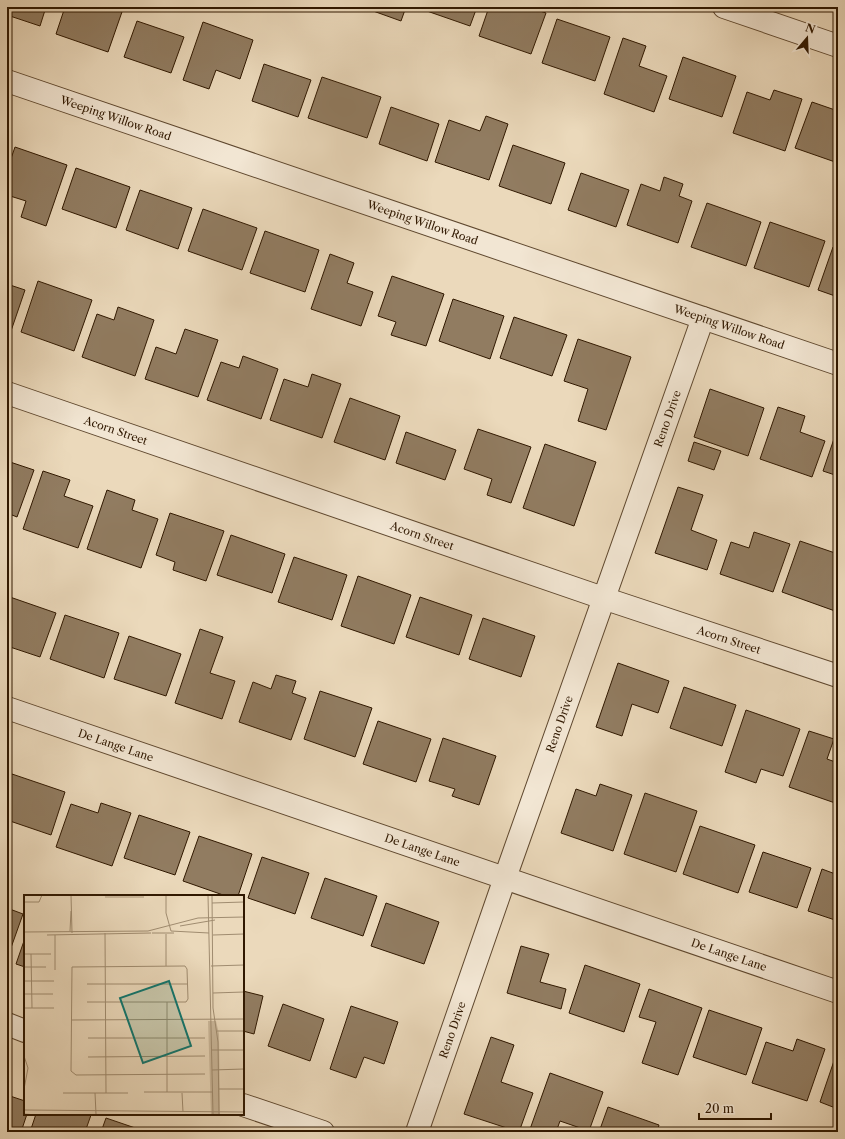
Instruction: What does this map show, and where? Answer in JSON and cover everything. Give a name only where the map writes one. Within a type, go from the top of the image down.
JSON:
[{"type":"street","points":[[724,7],[838,46]]},
{"type":"street","name":"Weeping Willow Road","points":[[7,81],[838,364]]},
{"type":"street","name":"Reno Drive","points":[[417,1132],[603,598],[704,318]]},
{"type":"street","name":"Acorn Street","points":[[7,393],[603,598],[838,676]]},
{"type":"street","name":"De Lange Lane","points":[[7,708],[838,992]]},
{"type":"street","points":[[7,1024],[24,1031]]},
{"type":"street","points":[[244,1105],[324,1132]]},
{"type":"building","points":[[7,7],[46,7],[40,26],[7,15]]},
{"type":"building","points":[[65,7],[118,7],[123,9],[108,52],[56,34]]},
{"type":"building","points":[[362,7],[406,7],[401,21]]},
{"type":"building","points":[[425,7],[477,7],[470,26],[424,10]]},
{"type":"building","points":[[489,7],[528,7],[546,13],[531,54],[479,36]]},
{"type":"building","points":[[557,19],[610,37],[595,81],[542,63]]},
{"type":"building","points":[[137,21],[184,37],[171,73],[124,57]]},
{"type":"building","points":[[203,22],[253,40],[240,79],[216,70],[209,89],[183,80]]},
{"type":"building","points":[[623,38],[646,46],[639,66],[667,76],[654,112],[604,94]]},
{"type":"building","points":[[683,57],[736,76],[722,117],[669,99]]},
{"type":"building","points":[[264,64],[311,80],[298,117],[252,101]]},
{"type":"building","points":[[322,77],[381,97],[367,138],[308,118]]},
{"type":"building","points":[[774,90],[802,99],[785,151],[733,133],[747,92],[770,100]]},
{"type":"building","points":[[812,102],[838,111],[838,163],[795,148]]},
{"type":"building","points":[[391,107],[439,124],[427,161],[379,144]]},
{"type":"building","points":[[486,116],[508,124],[489,180],[435,162],[449,120],[480,131]]},
{"type":"building","points":[[513,145],[565,163],[551,204],[499,186]]},
{"type":"building","points":[[15,147],[67,165],[46,226],[21,217],[26,201],[7,195],[7,170]]},
{"type":"building","points":[[76,168],[130,187],[116,228],[62,209]]},
{"type":"building","points":[[581,173],[629,190],[616,227],[568,210]]},
{"type":"building","points":[[664,177],[683,184],[679,196],[692,201],[678,243],[627,225],[641,184],[660,191]]},
{"type":"building","points":[[140,190],[192,208],[178,249],[126,230]]},
{"type":"building","points":[[707,203],[761,222],[746,266],[691,247]]},
{"type":"building","points":[[203,209],[257,228],[242,270],[188,251]]},
{"type":"building","points":[[770,222],[825,241],[809,287],[754,268]]},
{"type":"building","points":[[265,231],[319,250],[305,292],[250,273]]},
{"type":"building","points":[[833,247],[838,249],[838,297],[818,290]]},
{"type":"building","points":[[330,254],[354,263],[347,283],[373,292],[361,326],[311,309]]},
{"type":"building","points":[[392,276],[444,294],[426,346],[391,335],[396,322],[378,316]]},
{"type":"building","points":[[38,281],[92,300],[74,351],[21,332]]},
{"type":"building","points":[[7,284],[25,290],[11,331],[7,329]]},
{"type":"building","points":[[453,299],[504,316],[490,359],[439,341]]},
{"type":"building","points":[[118,307],[154,320],[135,376],[82,357],[97,314],[114,320]]},
{"type":"building","points":[[514,317],[567,335],[552,376],[500,358]]},
{"type":"building","points":[[185,329],[218,340],[198,397],[145,379],[156,347],[176,354]]},
{"type":"building","points":[[578,339],[631,357],[606,430],[578,421],[588,389],[564,381]]},
{"type":"building","points":[[243,356],[278,369],[261,419],[207,400],[221,362],[239,368]]},
{"type":"building","points":[[312,374],[341,384],[322,438],[270,420],[284,379],[308,387]]},
{"type":"building","points":[[710,389],[764,408],[748,456],[694,437]]},
{"type":"building","points":[[350,398],[400,416],[385,460],[334,442]]},
{"type":"building","points":[[778,407],[805,416],[800,432],[825,441],[812,477],[760,459]]},
{"type":"building","points":[[838,427],[838,476],[823,471]]},
{"type":"building","points":[[478,429],[531,447],[511,503],[487,495],[492,479],[464,469]]},
{"type":"building","points":[[406,432],[456,450],[445,480],[396,463]]},
{"type":"building","points":[[694,442],[721,451],[714,470],[688,461]]},
{"type":"building","points":[[545,444],[596,462],[574,526],[523,508]]},
{"type":"building","points":[[7,461],[34,470],[17,517],[7,513]]},
{"type":"building","points":[[43,471],[70,480],[64,496],[93,506],[78,548],[23,529]]},
{"type":"building","points":[[678,487],[703,495],[691,530],[717,540],[707,570],[655,553]]},
{"type":"building","points":[[107,490],[135,500],[132,510],[158,519],[141,568],[87,549]]},
{"type":"building","points":[[170,513],[224,531],[206,581],[173,570],[175,562],[156,555]]},
{"type":"building","points":[[754,532],[790,544],[773,592],[720,574],[731,542],[749,548]]},
{"type":"building","points":[[231,535],[285,554],[272,593],[217,575]]},
{"type":"building","points":[[800,541],[838,554],[838,603],[835,611],[782,592]]},
{"type":"building","points":[[294,557],[347,575],[332,620],[278,602]]},
{"type":"building","points":[[358,576],[411,595],[394,644],[341,626]]},
{"type":"building","points":[[7,596],[56,613],[40,657],[7,646]]},
{"type":"building","points":[[420,597],[472,615],[459,655],[406,637]]},
{"type":"building","points":[[65,615],[119,633],[104,678],[50,659]]},
{"type":"building","points":[[483,618],[535,636],[521,677],[469,659]]},
{"type":"building","points":[[200,629],[223,637],[210,673],[235,681],[222,719],[175,703]]},
{"type":"building","points":[[129,636],[181,654],[166,696],[114,679]]},
{"type":"building","points":[[618,663],[669,681],[658,713],[632,704],[622,736],[596,727]]},
{"type":"building","points":[[276,675],[296,681],[292,693],[306,698],[291,740],[239,722],[253,682],[271,689]]},
{"type":"building","points":[[684,687],[736,705],[722,746],[670,728]]},
{"type":"building","points":[[320,691],[372,708],[355,757],[304,739]]},
{"type":"building","points":[[746,710],[800,729],[783,776],[761,769],[756,783],[725,772]]},
{"type":"building","points":[[378,721],[431,739],[416,782],[363,764]]},
{"type":"building","points":[[809,731],[834,739],[827,759],[838,763],[838,804],[789,787]]},
{"type":"building","points":[[443,738],[496,756],[479,805],[452,796],[455,789],[429,781]]},
{"type":"building","points":[[12,774],[65,792],[51,835],[7,820],[7,789]]},
{"type":"building","points":[[600,784],[632,795],[613,851],[561,833],[576,789],[596,796]]},
{"type":"building","points":[[645,793],[697,811],[676,872],[624,854]]},
{"type":"building","points":[[101,803],[131,813],[112,866],[56,847],[71,804],[98,813]]},
{"type":"building","points":[[139,815],[190,832],[175,875],[124,858]]},
{"type":"building","points":[[700,826],[755,845],[738,893],[683,874]]},
{"type":"building","points":[[199,836],[252,854],[238,895],[223,895],[183,881]]},
{"type":"building","points":[[763,852],[811,868],[797,908],[749,892]]},
{"type":"building","points":[[262,857],[309,873],[295,914],[248,898]]},
{"type":"building","points":[[822,869],[838,875],[838,921],[808,911]]},
{"type":"building","points":[[325,878],[377,896],[363,936],[311,918]]},
{"type":"building","points":[[386,903],[439,922],[424,964],[371,946]]},
{"type":"building","points":[[7,908],[23,914],[7,959]]},
{"type":"building","points":[[24,941],[24,967],[16,964]]},
{"type":"building","points":[[521,946],[549,954],[540,982],[566,989],[561,1009],[507,993]]},
{"type":"building","points":[[585,965],[640,984],[624,1032],[569,1013]]},
{"type":"building","points":[[649,989],[702,1008],[678,1075],[642,1063],[656,1022],[639,1017]]},
{"type":"building","points":[[244,991],[263,996],[254,1034],[244,1031]]},
{"type":"building","points":[[283,1004],[324,1019],[310,1061],[268,1046]]},
{"type":"building","points":[[351,1006],[398,1022],[384,1064],[364,1057],[356,1078],[330,1069]]},
{"type":"building","points":[[709,1010],[762,1028],[746,1075],[693,1057]]},
{"type":"building","points":[[491,1037],[514,1045],[501,1082],[533,1093],[519,1132],[464,1114]]},
{"type":"building","points":[[797,1039],[825,1049],[807,1101],[752,1083],[766,1042],[793,1051]]},
{"type":"building","points":[[838,1052],[838,1109],[820,1102]]},
{"type":"building","points":[[550,1073],[603,1092],[589,1131],[560,1121],[556,1132],[529,1132]]},
{"type":"building","points":[[7,1095],[24,1101],[24,1115],[27,1115],[21,1132],[7,1132]]},
{"type":"building","points":[[608,1107],[659,1125],[657,1132],[599,1132]]},
{"type":"building","points":[[36,1115],[91,1115],[85,1132],[30,1132]]},
{"type":"building","points":[[106,1118],[147,1132],[101,1132]]}]
